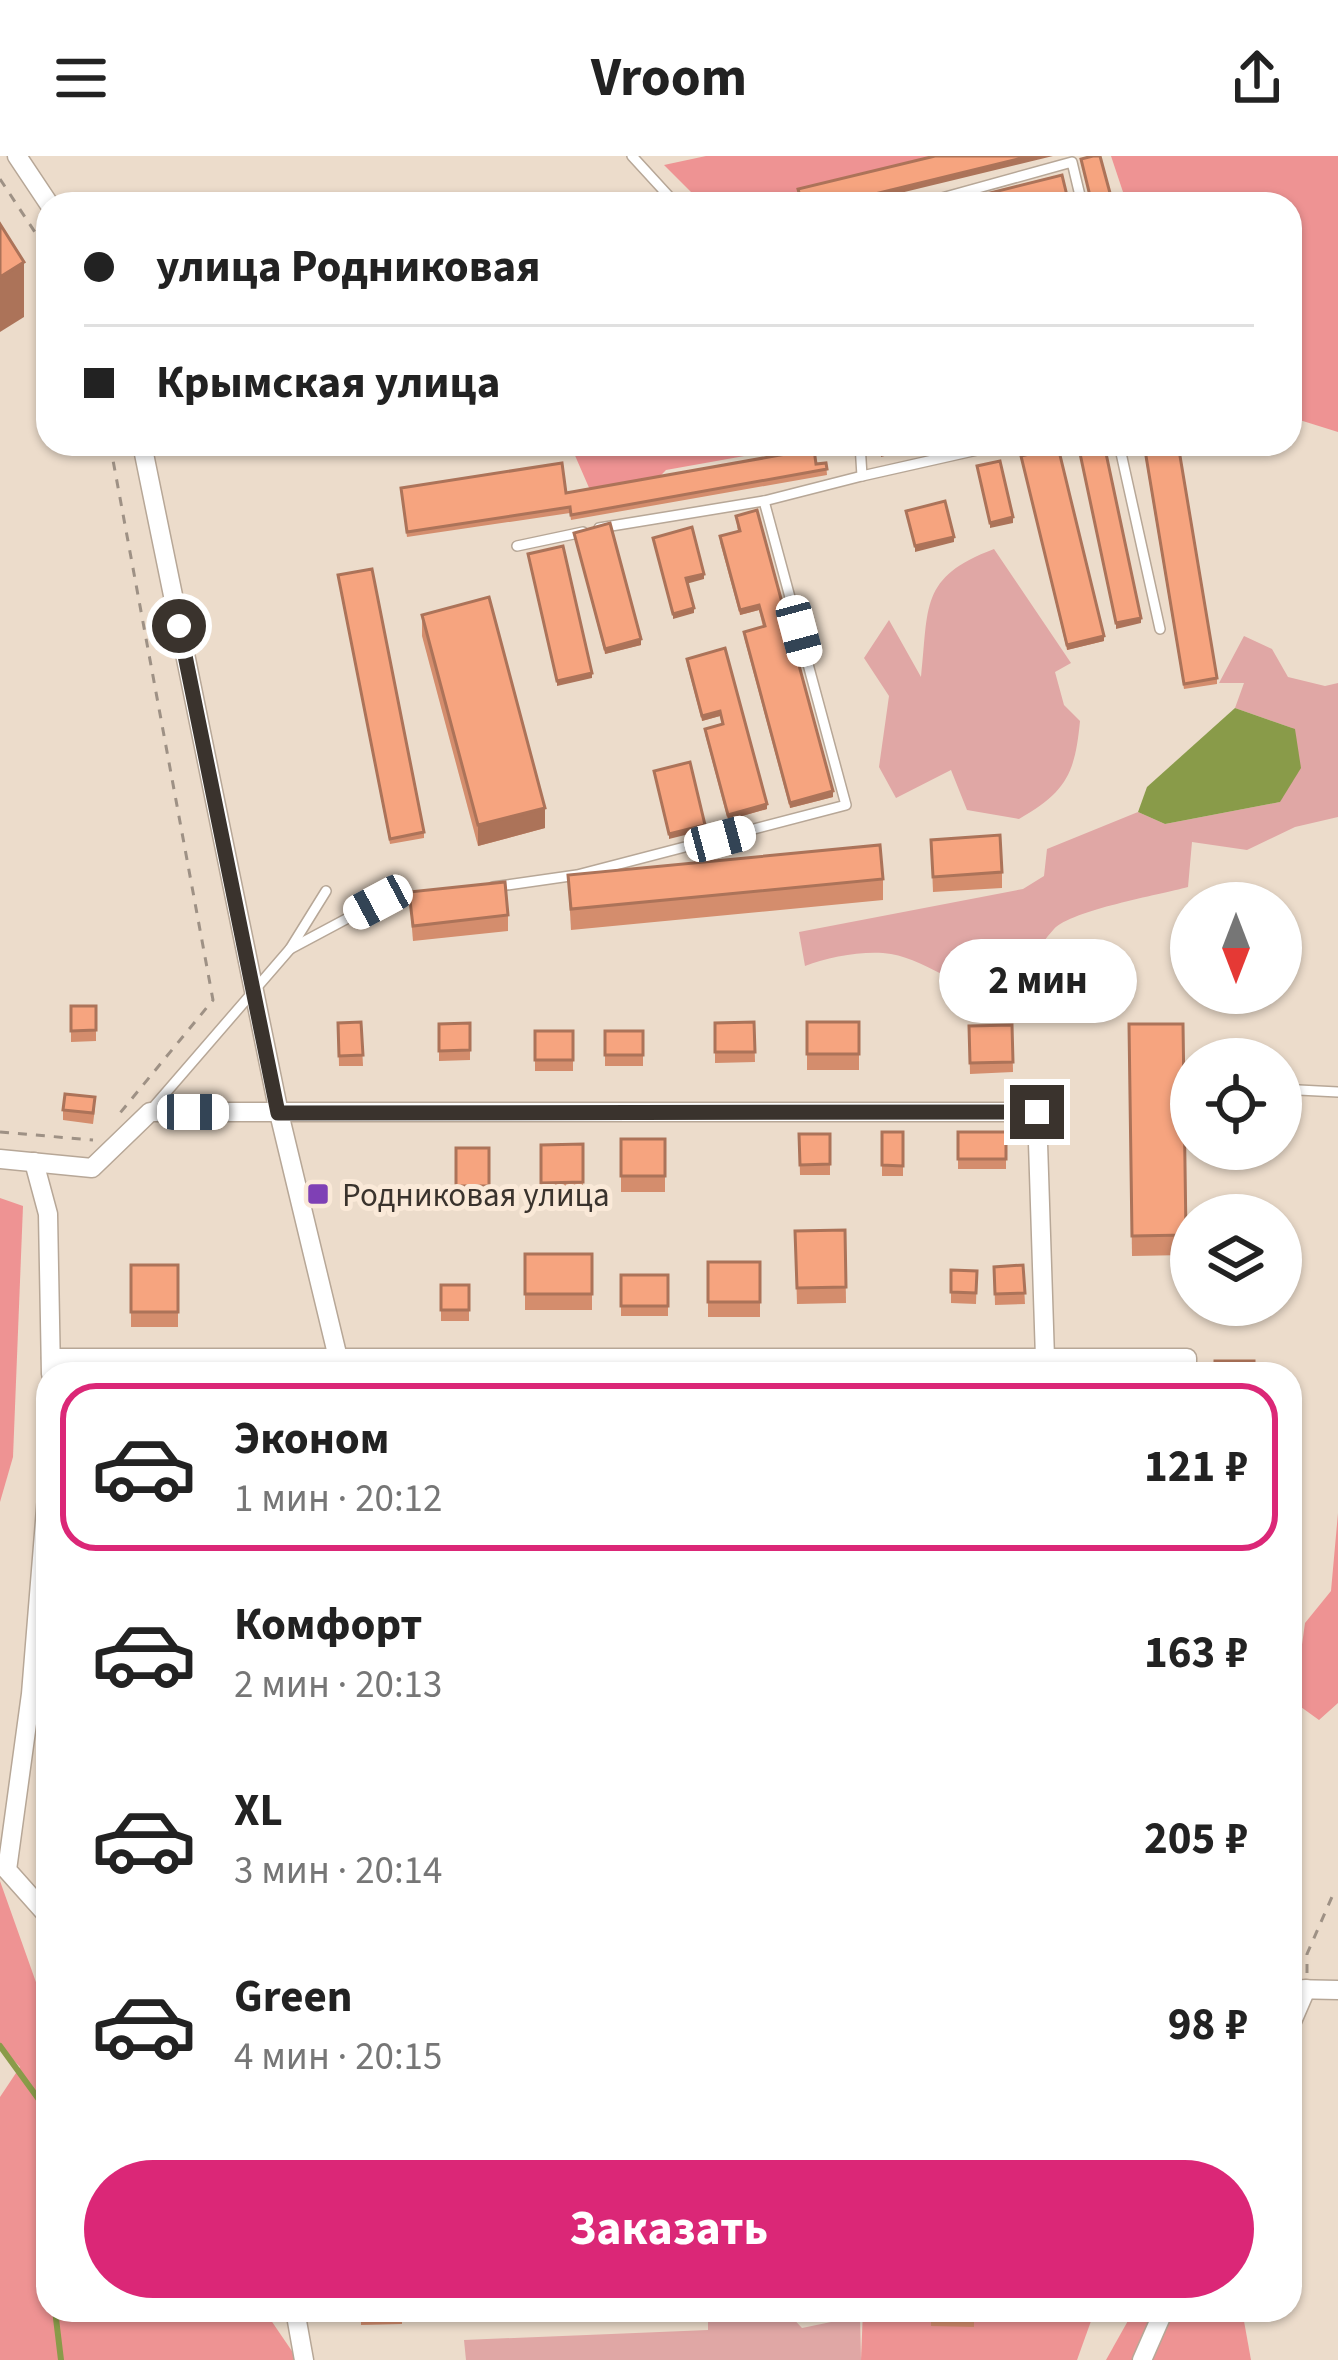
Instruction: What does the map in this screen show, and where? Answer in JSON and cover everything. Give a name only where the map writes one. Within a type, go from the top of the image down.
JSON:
[{"type":"street","points":[[17,156],[41,192]]},
{"type":"street","points":[[144,456],[278,1113],[338,1358]]},
{"type":"street","points":[[0,1159],[92,1168],[150,1112],[1037,1112],[1045,1358]]},
{"type":"street","points":[[34,1162],[48,1214],[51,1362]]},
{"type":"street","points":[[194,1362],[338,1358],[1187,1358],[1187,1362]]},
{"type":"street","points":[[36,1632],[7,1870],[36,1903]]},
{"type":"street","points":[[1302,1989],[1338,1990]]},
{"type":"street","points":[[297,2322],[304,2360]]},
{"type":"street","points":[[1142,2360],[1159,2322]]},
{"type":"lane","points":[[632,156],[665,192]]},
{"type":"lane","points":[[964,192],[1072,163],[1079,192]]},
{"type":"lane","points":[[861,456],[862,476]]},
{"type":"lane","points":[[518,546],[764,501],[951,456]]},
{"type":"lane","points":[[1122,456],[1160,629]]},
{"type":"lane","points":[[472,890],[577,875],[846,805],[764,501]]},
{"type":"lane","points":[[150,1112],[290,949],[326,891]]},
{"type":"lane","points":[[290,949],[378,902],[433,895]]},
{"type":"lane","points":[[1302,1090],[1338,1092]]},
{"type":"path","points":[[0,179],[36,233]]},
{"type":"path","points":[[112,456],[213,1000],[112,1123]]},
{"type":"path","points":[[0,1132],[98,1140]]},
{"type":"path","points":[[1302,1973],[1335,1890]]},
{"type":"shaded area","points":[[706,156],[957,156],[807,192],[691,192],[664,165]]},
{"type":"shaded area","points":[[1111,156],[1338,156],[1338,432],[1302,421],[1302,192],[1123,192]]},
{"type":"shaded area","points":[[575,456],[745,456],[666,470],[638,499],[590,490]]},
{"type":"shaded area","points":[[994,549],[1071,663],[1055,672],[1064,705],[1080,721],[1065,780],[1048,800],[1019,819],[967,810],[951,770],[896,798],[879,767],[889,696],[864,658],[889,620],[921,677],[932,597],[952,571]]},
{"type":"shaded area","points":[[1244,636],[1272,649],[1288,677],[1325,686],[1338,683],[1338,817],[1295,827],[1247,850],[1192,842],[1188,882],[1170,882],[1170,891],[1064,922],[1041,946],[1009,999],[977,991],[891,954],[847,955],[805,966],[799,932],[1023,889],[1044,876],[1047,849],[1138,812],[1165,824],[1280,802],[1292,728],[1235,708],[1244,683],[1219,683]]},
{"type":"shaded area","points":[[1235,708],[1295,729],[1301,768],[1280,802],[1165,824],[1138,812],[1147,787]]},
{"type":"shaded area","points":[[0,1198],[23,1206],[13,1457],[0,1502]]},
{"type":"shaded area","points":[[1338,1513],[1338,1703],[1319,1720],[1302,1708],[1302,1645],[1305,1623],[1331,1591]]},
{"type":"shaded area","points":[[0,1881],[36,1982],[36,2322],[272,2322],[298,2360],[0,2360],[0,2097],[20,2067],[0,2046]]},
{"type":"shaded area","points":[[708,2322],[796,2322],[802,2328],[860,2322],[861,2360],[466,2360],[464,2340],[708,2330]]},
{"type":"shaded area","points":[[863,2322],[1091,2322],[1077,2360],[861,2360]]},
{"type":"shaded area","points":[[1127,2322],[1244,2322],[1251,2360],[1106,2360]]},
{"type":"building","points":[[935,156],[1031,156],[883,192],[798,189]]},
{"type":"building","points":[[1100,156],[1110,192],[1089,192],[1081,159]]},
{"type":"building","points":[[1062,175],[1066,192],[994,192]]},
{"type":"building","points":[[0,224],[24,262],[0,277]]},
{"type":"building","points":[[775,456],[815,456],[816,464],[826,463],[827,469],[571,515],[570,507],[407,532],[401,488],[562,463],[566,493]]},
{"type":"building","points":[[1021,456],[1060,456],[1104,636],[1067,645]]},
{"type":"building","points":[[1081,456],[1107,456],[1141,618],[1116,623]]},
{"type":"building","points":[[1146,456],[1180,456],[1217,678],[1184,684]]},
{"type":"building","points":[[1000,461],[1013,517],[990,523],[977,466]]},
{"type":"building","points":[[945,501],[954,537],[915,546],[906,511]]},
{"type":"building","points":[[757,510],[833,791],[790,803],[744,632],[765,626],[759,605],[740,610],[720,536],[740,531],[736,516]]},
{"type":"building","points":[[610,523],[641,639],[605,649],[574,533]]},
{"type":"building","points":[[692,527],[704,574],[686,578],[694,608],[673,614],[653,538]]},
{"type":"building","points":[[563,546],[592,673],[557,681],[528,554]]},
{"type":"building","points":[[372,569],[424,832],[390,839],[338,575]]},
{"type":"building","points":[[489,597],[545,808],[478,825],[422,615]]},
{"type":"building","points":[[725,648],[767,804],[728,815],[705,729],[723,724],[720,711],[702,716],[687,659]]},
{"type":"building","points":[[690,762],[705,825],[669,834],[654,771]]},
{"type":"building","points":[[1000,835],[1002,872],[933,877],[931,840]]},
{"type":"building","points":[[880,845],[883,879],[571,909],[568,875]]},
{"type":"building","points":[[505,882],[508,915],[413,926],[409,892]]},
{"type":"building","points":[[71,1006],[96,1006],[96,1030],[71,1031]]},
{"type":"building","points":[[361,1022],[363,1055],[339,1056],[338,1023]]},
{"type":"building","points":[[754,1022],[755,1052],[715,1052],[715,1023]]},
{"type":"building","points":[[807,1022],[859,1022],[859,1054],[807,1054]]},
{"type":"building","points":[[470,1023],[470,1050],[439,1051],[439,1024]]},
{"type":"building","points":[[1129,1024],[1183,1024],[1183,1038],[1170,1038],[1170,1170],[1185,1170],[1185,1194],[1170,1194],[1170,1235],[1132,1236]]},
{"type":"building","points":[[1012,1025],[1013,1062],[970,1063],[969,1026]]},
{"type":"building","points":[[535,1031],[573,1031],[573,1060],[535,1060]]},
{"type":"building","points":[[605,1031],[643,1031],[643,1055],[605,1055]]},
{"type":"building","points":[[65,1094],[95,1097],[93,1113],[63,1110]]},
{"type":"building","points":[[882,1132],[903,1132],[903,1166],[882,1165]]},
{"type":"building","points":[[958,1132],[1006,1132],[1006,1159],[958,1159]]},
{"type":"building","points":[[799,1134],[830,1134],[830,1164],[800,1165]]},
{"type":"building","points":[[621,1139],[665,1139],[665,1176],[621,1176]]},
{"type":"building","points":[[583,1144],[583,1182],[541,1183],[541,1145]]},
{"type":"building","points":[[456,1148],[489,1148],[489,1186],[456,1186]]},
{"type":"building","points":[[845,1230],[846,1287],[797,1288],[795,1231]]},
{"type":"building","points":[[525,1254],[592,1254],[592,1294],[525,1294]]},
{"type":"building","points":[[708,1262],[760,1262],[760,1302],[708,1302]]},
{"type":"building","points":[[131,1265],[178,1265],[178,1312],[131,1312]]},
{"type":"building","points":[[1023,1265],[1025,1293],[995,1294],[994,1267]]},
{"type":"building","points":[[951,1270],[977,1271],[976,1293],[951,1292]]},
{"type":"building","points":[[621,1275],[668,1275],[668,1306],[621,1306]]},
{"type":"building","points":[[441,1285],[469,1285],[469,1310],[441,1310]]},
{"type":"waterway","points":[[0,2046],[36,2096]]},
{"type":"waterway","points":[[56,2322],[61,2360]]},
{"type":"place","name":"Родниковая улица","points":[[318,1194]]},
{"type":"route","points":[[179,626],[278,1113],[1037,1112]]}]
